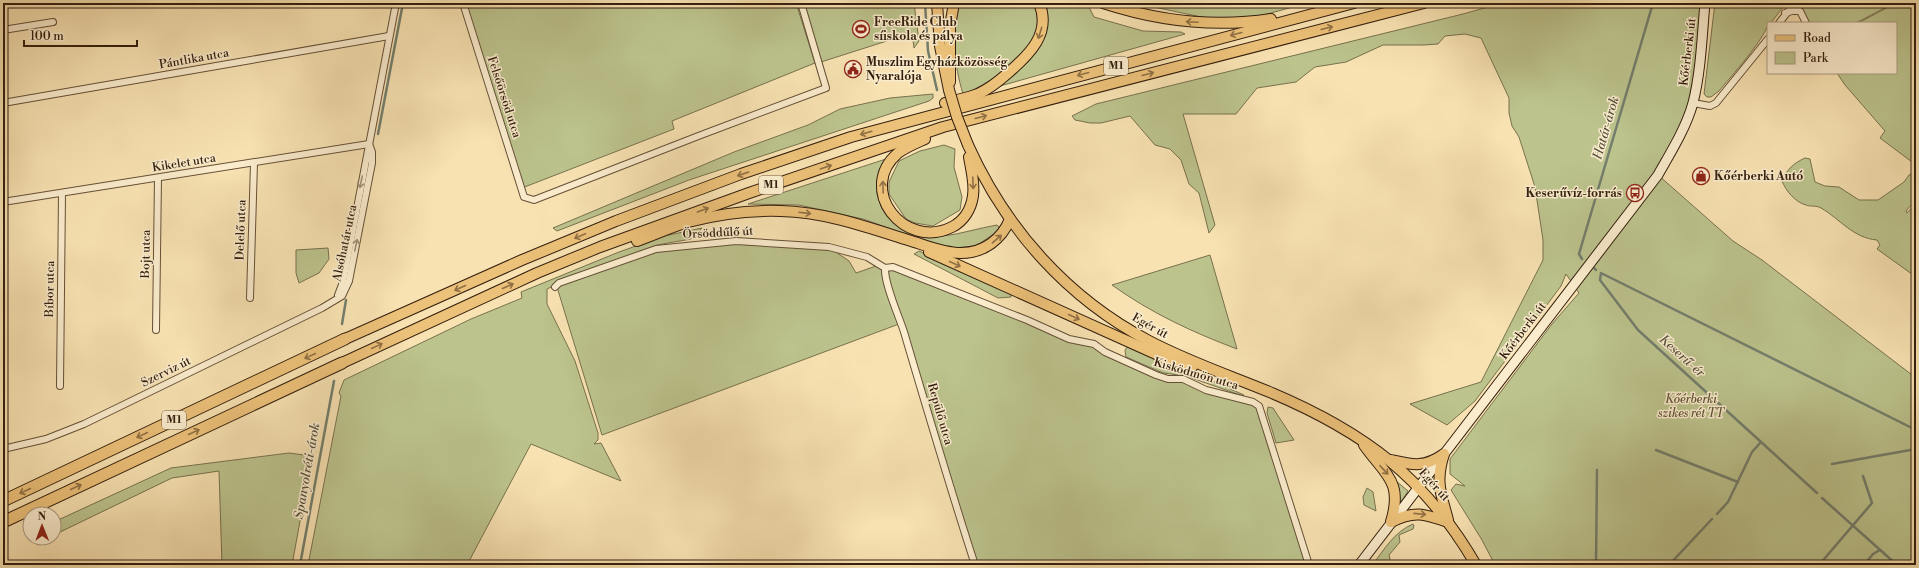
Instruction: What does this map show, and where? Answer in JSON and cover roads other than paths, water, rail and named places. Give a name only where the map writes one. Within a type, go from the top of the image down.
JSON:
[{"type":"highway","name":"M1","points":[[3,501],[346,339]]},
{"type":"highway","name":"M1","points":[[3,522],[342,363]]},
{"type":"main road","name":"Egér út","points":[[937,3],[942,59],[957,117],[968,145],[987,184],[1010,219],[1047,264],[1088,301],[1144,339],[1204,367],[1298,404],[1344,428],[1391,460],[1418,487],[1448,522],[1476,565]]},
{"type":"main road","points":[[949,90],[951,65],[950,26],[954,3]]},
{"type":"main road","points":[[903,122],[920,112],[977,94],[1000,80],[1013,69],[1029,53],[1041,34],[1043,21],[1039,3]]},
{"type":"main road","points":[[1102,3],[1155,18],[1188,22],[1220,23],[1257,21],[1328,10]]},
{"type":"main road","name":"M1","points":[[346,339],[522,260],[616,221],[741,174],[851,137],[1354,3]]},
{"type":"main road","name":"M1","points":[[342,363],[537,273],[600,247],[749,193],[943,127],[1424,3]]},
{"type":"main road","points":[[943,127],[932,136],[899,152],[893,158],[885,173],[882,187],[886,204],[893,215],[903,224],[918,232],[940,233],[957,225],[963,219],[970,206],[973,190],[968,145]]},
{"type":"main road","points":[[600,247],[629,244],[694,221],[727,215],[766,211],[783,211],[830,217],[853,222],[938,249],[966,253],[989,246],[1005,231],[1010,219]]},
{"type":"main road","points":[[894,236],[1176,363],[1204,367]]},
{"type":"main road","points":[[1360,439],[1378,465],[1392,480],[1396,501],[1391,522]]},
{"type":"main road","points":[[1391,460],[1423,464],[1432,462],[1444,454]]},
{"type":"main road","points":[[1444,454],[1439,469],[1438,480],[1448,522]]},
{"type":"main road","points":[[1391,522],[1413,513],[1429,515],[1448,522]]},
{"type":"street","name":"Alsóhatár utca","points":[[334,301],[342,296],[349,281],[372,163],[372,152],[369,144],[396,3]]},
{"type":"street","name":"Felsőörsöd utca","points":[[463,3],[524,197],[534,200],[826,88],[801,3]]},
{"type":"street","name":"Kőérberki út","points":[[1359,565],[1658,174],[1672,150],[1693,103],[1705,3]]},
{"type":"street","points":[[1780,22],[1795,3]]},
{"type":"street","points":[[1785,14],[1792,11],[1800,12],[1805,22]]},
{"type":"street","points":[[3,30],[53,22]]},
{"type":"street","name":"Pántlika utca","points":[[3,103],[389,36]]},
{"type":"street","name":"Kőérberki út","points":[[1693,103],[1710,106],[1716,103],[1767,40]]},
{"type":"street","name":"Kikelet utca","points":[[3,202],[369,144]]},
{"type":"street","name":"Delelő utca","points":[[250,298],[254,163]]},
{"type":"street","name":"Bojt utca","points":[[156,330],[158,178]]},
{"type":"street","name":"Bíbor utca","points":[[60,386],[62,193]]},
{"type":"street","name":"Örsöddűlő út","points":[[555,287],[559,283],[656,249],[736,241],[828,247],[867,257],[885,268]]},
{"type":"street","name":"Kisködmön utca","points":[[885,268],[894,267],[1028,320],[1069,339],[1094,344],[1105,352],[1156,375],[1168,379],[1183,378],[1206,390],[1253,402],[1259,406],[1309,565]]},
{"type":"street","name":"Repülő utca","points":[[885,268],[886,279],[902,327],[948,483],[975,565]]},
{"type":"street","name":"Szerviz út","points":[[3,449],[46,438],[84,424],[334,301]]},
{"type":"waterway","name":"Spanyolréti-árok","points":[[378,134],[403,3]]},
{"type":"waterway","points":[[925,3],[928,51],[937,90]]},
{"type":"waterway","name":"Határ-árok","points":[[1582,259],[1579,254],[1653,3]]},
{"type":"waterway","points":[[1817,493],[1638,330],[1600,280],[1601,273],[1916,430]]},
{"type":"waterway","name":"Spanyolréti-árok","points":[[342,324],[346,300]]},
{"type":"waterway","name":"Spanyolréti-árok","points":[[300,565],[334,381]]},
{"type":"waterway","points":[[1717,514],[1728,502],[1752,452],[1761,442]]},
{"type":"waterway","points":[[1832,464],[1916,449]]},
{"type":"waterway","points":[[1656,450],[1738,482]]},
{"type":"waterway","points":[[1596,565],[1597,470]]},
{"type":"waterway","name":"Keserű-ér","points":[[1819,565],[1872,503],[1863,476]]},
{"type":"waterway","name":"Keserű-ér","points":[[1822,498],[1897,565]]},
{"type":"waterway","points":[[1669,565],[1712,519]]},
{"type":"waterway","points":[[1864,565],[1873,554],[1880,550]]},
{"type":"place","name":"FreeRide Club síiskola és pálya","points":[[861,29]]},
{"type":"place","name":"Muszlim Egyházközösség Nyaralója","points":[[853,69]]},
{"type":"place","name":"Kőérberki Autó","points":[[1701,176]]},
{"type":"place","name":"Keserűvíz-forrás","points":[[1635,193]]},
{"type":"park label","name":"Kőérberki szikes rét TT","points":[[1691,406]]}]
